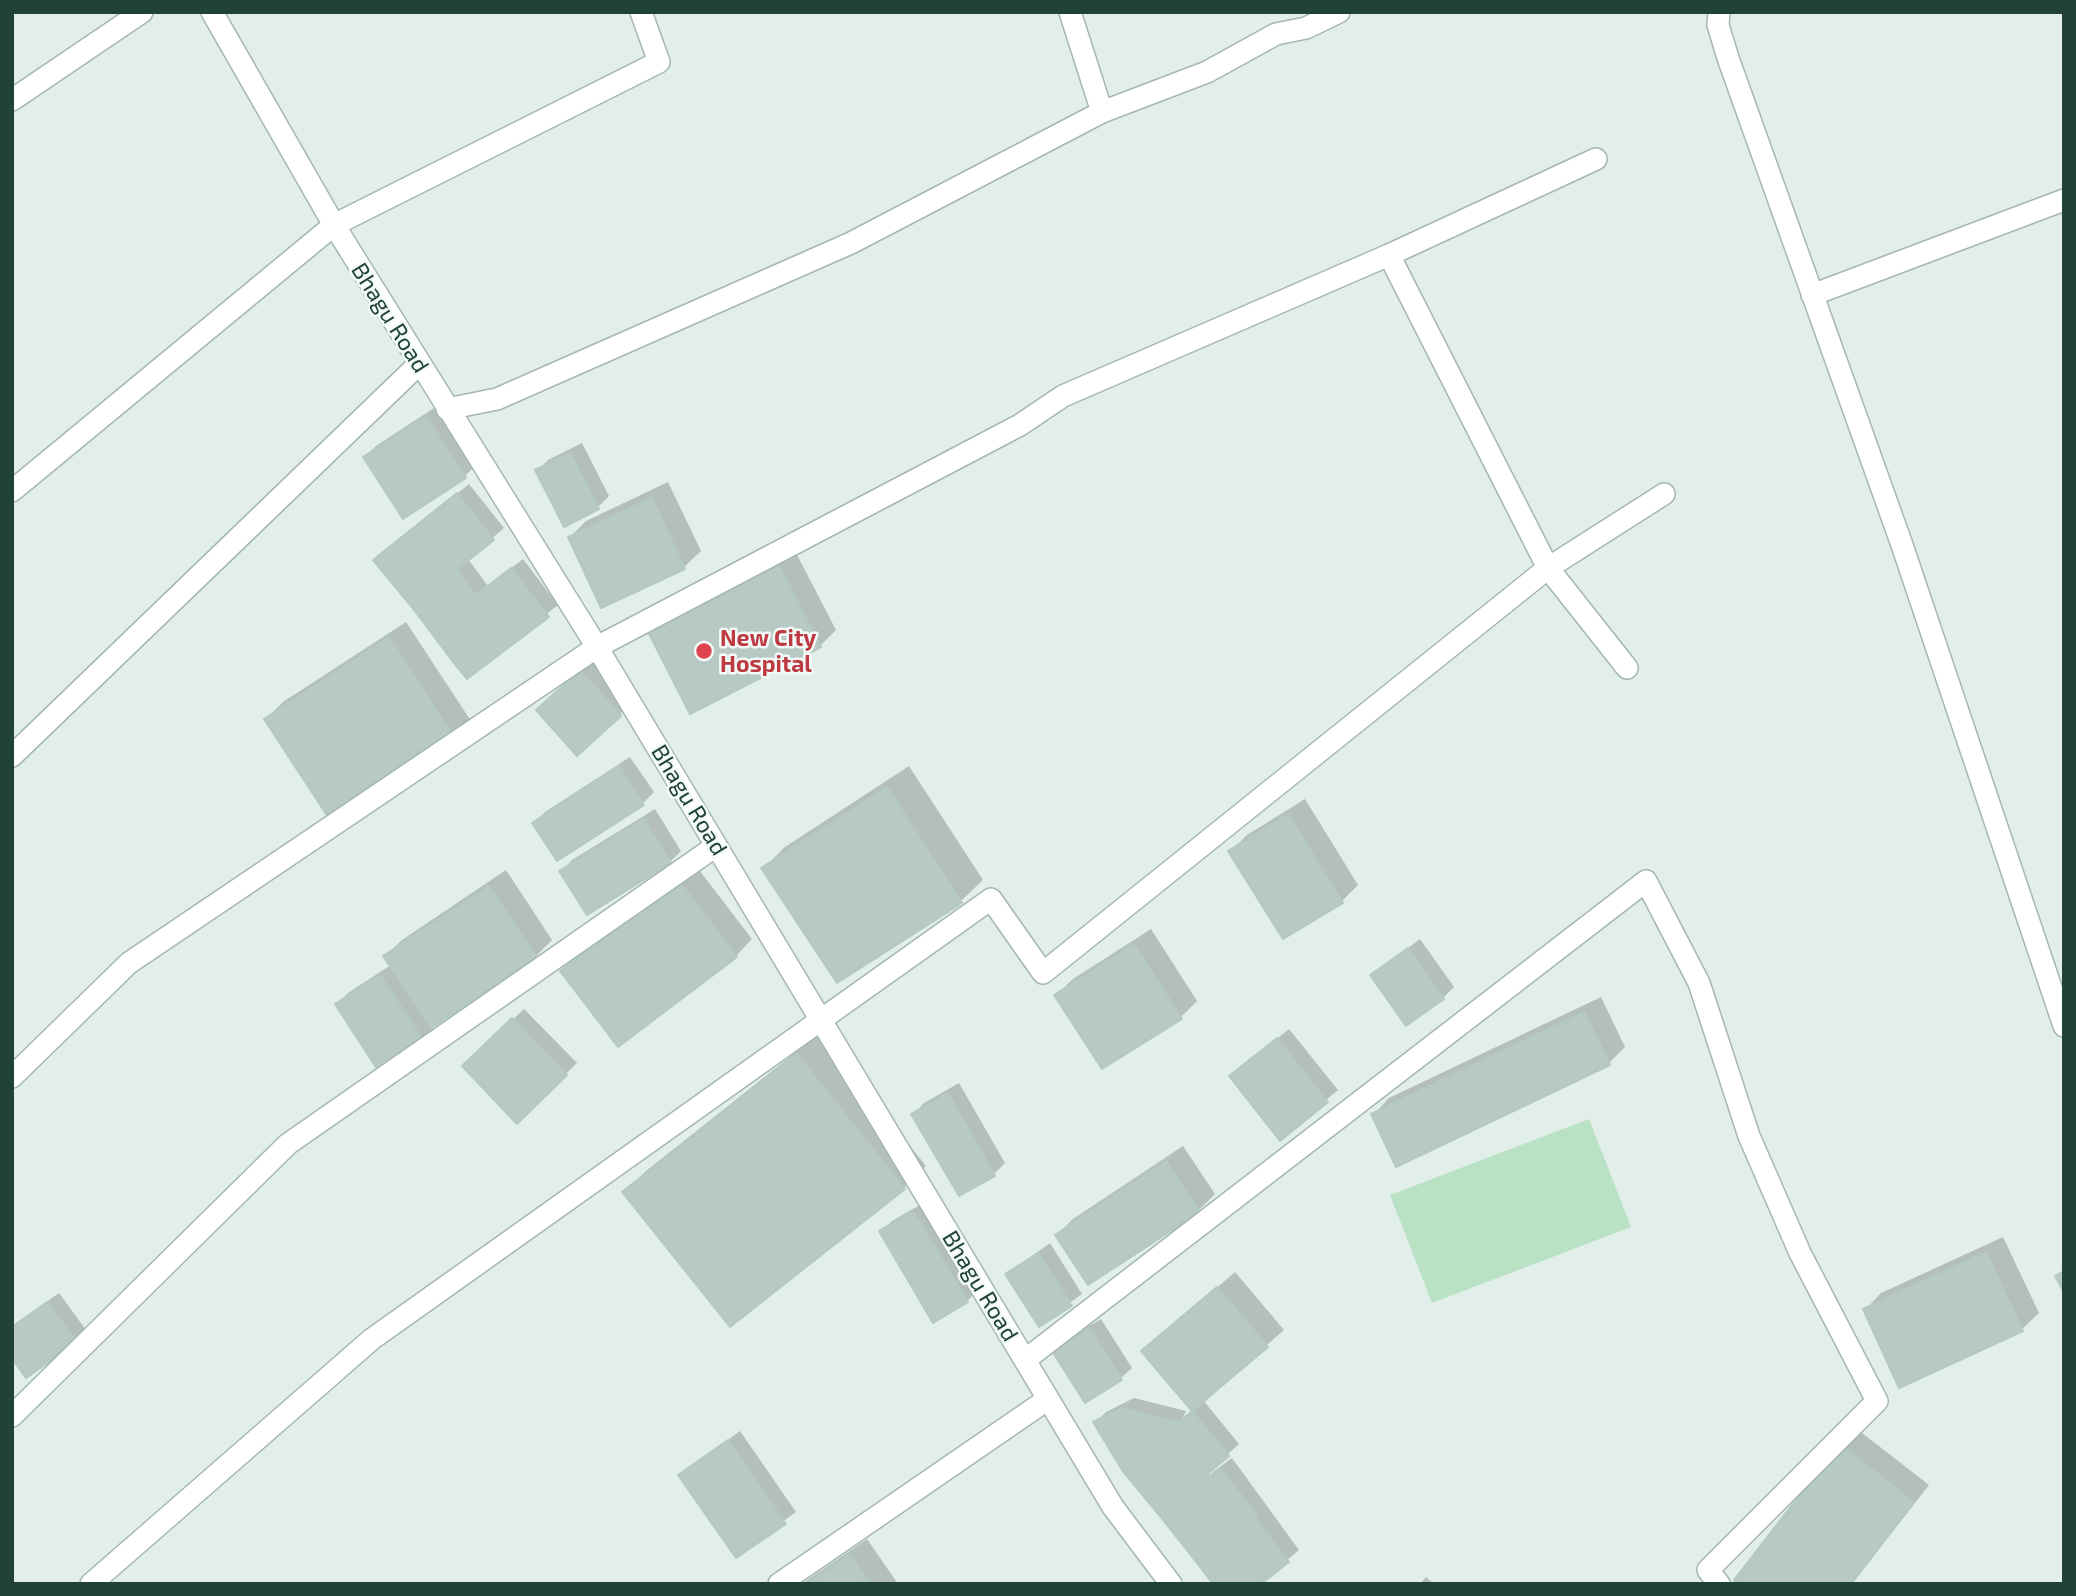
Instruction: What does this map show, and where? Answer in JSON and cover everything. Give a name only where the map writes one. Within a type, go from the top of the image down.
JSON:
[{"type":"street","points":[[12,100],[142,12]]},
{"type":"street","name":"Bhagu Road","points":[[212,12],[334,225],[597,648],[1113,1507],[1171,1584]]},
{"type":"street","points":[[12,491],[334,225],[659,62],[641,12]]},
{"type":"street","points":[[1070,12],[1102,112]]},
{"type":"street","points":[[447,409],[497,399],[851,243],[1102,112],[1206,72],[1276,34],[1306,29],[1339,12]]},
{"type":"street","points":[[1719,12],[1718,25],[1728,58],[1902,545],[2064,1027]]},
{"type":"street","points":[[12,1077],[129,963],[597,648],[1020,425],[1063,396],[1388,255],[1596,159]]},
{"type":"street","points":[[1812,295],[2064,200]]},
{"type":"street","points":[[1388,255],[1548,568],[1627,668]]},
{"type":"street","points":[[12,757],[419,364]]},
{"type":"street","points":[[91,1584],[372,1339],[991,899],[1043,973],[1548,568],[1664,494]]},
{"type":"street","points":[[12,1416],[288,1144],[716,846]]},
{"type":"street","points":[[1025,1360],[1646,881],[1699,983],[1749,1136],[1800,1253],[1877,1401],[1708,1570],[1718,1584]]},
{"type":"street","points":[[779,1584],[1048,1399]]},
{"type":"green space","points":[[1589,1119],[1631,1227],[1432,1303],[1390,1195]]},
{"type":"building","points":[[426,416],[466,478],[403,519],[363,457]]},
{"type":"building","points":[[570,453],[599,509],[564,527],[535,470]]},
{"type":"building","points":[[457,493],[494,540],[411,606],[373,560]]},
{"type":"building","points":[[652,498],[685,569],[601,608],[568,537]]},
{"type":"building","points":[[778,564],[821,647],[690,714],[647,630]]},
{"type":"building","points":[[511,568],[532,595],[450,658],[430,631]]},
{"type":"building","points":[[458,571],[476,595],[430,631],[411,606]]},
{"type":"building","points":[[532,595],[549,617],[467,679],[450,658]]},
{"type":"building","points":[[389,637],[455,739],[330,820],[264,719]]},
{"type":"building","points":[[580,670],[621,716],[577,756],[536,710]]},
{"type":"building","points":[[619,766],[644,805],[557,861],[532,823]]},
{"type":"building","points":[[887,787],[962,903],[837,983],[761,868]]},
{"type":"building","points":[[1288,814],[1343,903],[1283,939],[1228,851]]},
{"type":"building","points":[[644,819],[671,863],[587,915],[559,871]]},
{"type":"building","points":[[679,881],[737,957],[618,1047],[560,971]]},
{"type":"building","points":[[489,886],[537,958],[431,1028],[383,956]]},
{"type":"building","points":[[1134,944],[1182,1019],[1102,1069],[1054,995]]},
{"type":"building","points":[[1408,948],[1444,999],[1406,1026],[1370,975]]},
{"type":"building","points":[[380,975],[425,1043],[379,1072],[335,1004]]},
{"type":"building","points":[[1584,1012],[1610,1065],[1396,1167],[1371,1114]]},
{"type":"building","points":[[512,1018],[567,1075],[517,1124],[462,1066]]},
{"type":"building","points":[[1277,1038],[1328,1102],[1280,1141],[1229,1076]]},
{"type":"building","points":[[797,1054],[905,1189],[730,1327],[622,1192]]},
{"type":"building","points":[[948,1093],[995,1176],[959,1196],[911,1114]]},
{"type":"building","points":[[1166,1161],[1200,1212],[1088,1285],[1055,1235]]},
{"type":"building","points":[[913,1211],[968,1302],[933,1323],[879,1231]]},
{"type":"building","points":[[1986,1252],[2023,1331],[1899,1388],[1863,1309]]},
{"type":"building","points":[[1038,1253],[1072,1306],[1039,1327],[1005,1274]]},
{"type":"building","points":[[2064,1271],[2064,1292],[2055,1276]]},
{"type":"building","points":[[1217,1287],[1268,1347],[1192,1411],[1141,1351]]},
{"type":"building","points":[[47,1302],[77,1342],[26,1378],[12,1359],[12,1327]]},
{"type":"building","points":[[1090,1328],[1122,1380],[1085,1403],[1052,1351]]},
{"type":"building","points":[[1122,1408],[1177,1422],[1122,1470],[1093,1422]]},
{"type":"building","points":[[1192,1411],[1229,1456],[1159,1515],[1122,1470]]},
{"type":"building","points":[[728,1440],[786,1524],[736,1558],[678,1475]]},
{"type":"building","points":[[1839,1444],[1914,1502],[1851,1584],[1739,1584],[1734,1580]]},
{"type":"building","points":[[1220,1468],[1258,1516],[1197,1563],[1159,1515]]},
{"type":"building","points":[[1255,1518],[1289,1562],[1261,1584],[1213,1584],[1197,1563]]},
{"type":"building","points":[[850,1554],[870,1584],[807,1584]]},
{"type":"place","name":"New City Hospital","points":[[704,651]]}]
